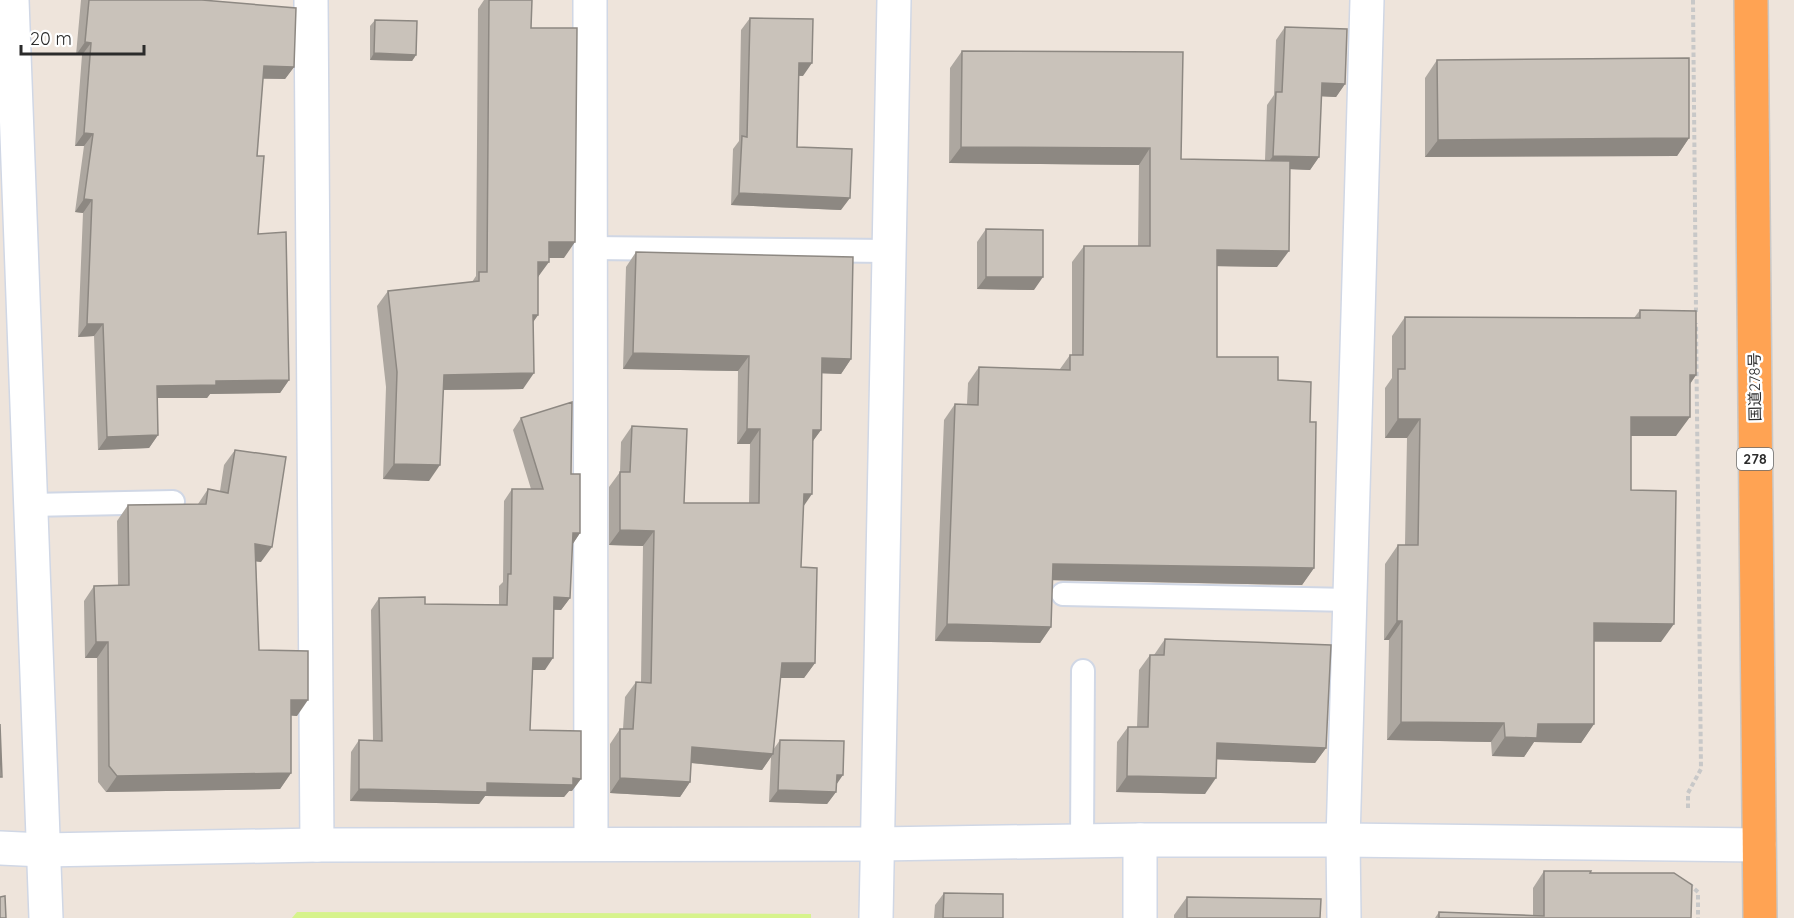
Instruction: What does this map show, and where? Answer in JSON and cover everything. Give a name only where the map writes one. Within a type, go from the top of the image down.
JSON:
[{"type":"highway","name":"国道278号","points":[[1751,0],[1760,918]]},
{"type":"street","points":[[12,0],[46,918]]},
{"type":"street","points":[[311,0],[317,845]]},
{"type":"street","points":[[590,0],[591,844]]},
{"type":"street","points":[[876,918],[894,0]]},
{"type":"street","points":[[1344,918],[1342,840],[1367,0]]},
{"type":"street","points":[[0,848],[42,850],[317,845],[878,844],[1140,840],[1759,845]]},
{"type":"street","points":[[1140,840],[1140,918]]},
{"type":"lane","points":[[590,248],[889,251]]},
{"type":"lane","points":[[30,505],[173,502]]},
{"type":"lane","points":[[1063,594],[1350,600]]},
{"type":"lane","points":[[1082,841],[1083,671]]},
{"type":"path","points":[[1693,0],[1701,770],[1688,793],[1688,883],[1698,892],[1698,918]]},
{"type":"green space","points":[[297,912],[811,914],[811,918],[292,918]]},
{"type":"building","points":[[89,0],[202,0],[296,8],[294,67],[264,66],[257,156],[264,156],[258,234],[286,232],[289,380],[216,381],[216,385],[157,386],[158,435],[107,437],[103,324],[87,324],[92,200],[84,199],[93,134],[84,133],[91,43],[85,42]]},
{"type":"building","points":[[489,0],[532,0],[531,28],[577,28],[575,242],[549,242],[549,262],[538,262],[538,315],[533,315],[534,373],[444,375],[440,465],[394,464],[397,372],[388,291],[479,281],[479,272],[487,272]]},
{"type":"building","points":[[750,18],[813,19],[812,63],[799,63],[797,147],[852,149],[850,198],[739,193],[742,136],[747,137]]},
{"type":"building","points":[[375,20],[417,21],[416,55],[374,53]]},
{"type":"building","points":[[1285,27],[1347,29],[1345,84],[1322,83],[1319,157],[1273,156],[1276,92],[1282,92]]},
{"type":"building","points":[[962,51],[1183,52],[1181,159],[1290,161],[1289,251],[1217,250],[1217,357],[1278,357],[1278,380],[1311,382],[1310,422],[1316,422],[1314,568],[1053,564],[1051,627],[947,624],[955,404],[978,405],[979,367],[1070,370],[1070,355],[1083,355],[1084,246],[1150,246],[1150,148],[961,147]]},
{"type":"building","points":[[1689,58],[1689,138],[1438,140],[1437,60]]},
{"type":"building","points":[[986,229],[1043,230],[1043,277],[986,277]]},
{"type":"building","points":[[636,252],[853,257],[851,359],[822,358],[821,430],[813,430],[812,494],[804,494],[801,567],[817,568],[815,663],[782,663],[773,754],[692,747],[690,782],[620,778],[620,729],[633,729],[636,682],[651,683],[654,531],[620,530],[620,472],[630,472],[632,426],[687,429],[684,503],[759,503],[760,429],[747,429],[749,356],[633,353]]},
{"type":"building","points":[[1640,310],[1696,311],[1696,375],[1690,375],[1690,417],[1631,417],[1631,490],[1676,491],[1674,624],[1594,623],[1594,724],[1538,724],[1537,738],[1505,737],[1504,723],[1401,722],[1402,621],[1397,621],[1398,545],[1418,545],[1420,419],[1398,419],[1398,369],[1405,369],[1405,317],[1640,318]]},
{"type":"building","points":[[572,402],[571,474],[580,474],[580,533],[573,533],[570,598],[554,597],[553,658],[533,658],[530,730],[581,731],[581,779],[573,778],[573,785],[487,783],[487,792],[359,789],[359,740],[382,741],[379,598],[425,597],[425,604],[507,605],[508,574],[511,574],[512,489],[543,489],[521,418]]},
{"type":"building","points":[[235,450],[286,457],[272,547],[255,544],[259,650],[308,651],[308,700],[291,700],[291,773],[117,776],[109,766],[108,642],[96,642],[94,586],[129,585],[128,505],[206,504],[208,489],[228,493]]},
{"type":"building","points":[[1165,639],[1331,645],[1326,748],[1217,743],[1216,778],[1127,776],[1128,727],[1148,727],[1150,655],[1164,655]]},
{"type":"building","points":[[0,724],[2,777],[0,777]]},
{"type":"building","points":[[780,740],[844,741],[843,775],[837,775],[836,792],[778,790]]},
{"type":"building","points":[[1544,871],[1674,873],[1692,885],[1691,918],[1439,918],[1439,912],[1544,916]]},
{"type":"building","points":[[944,893],[1003,894],[1003,918],[943,918]]},
{"type":"building","points":[[5,896],[6,918],[0,918],[0,897]]},
{"type":"building","points":[[1187,897],[1321,899],[1320,918],[1187,918]]}]
